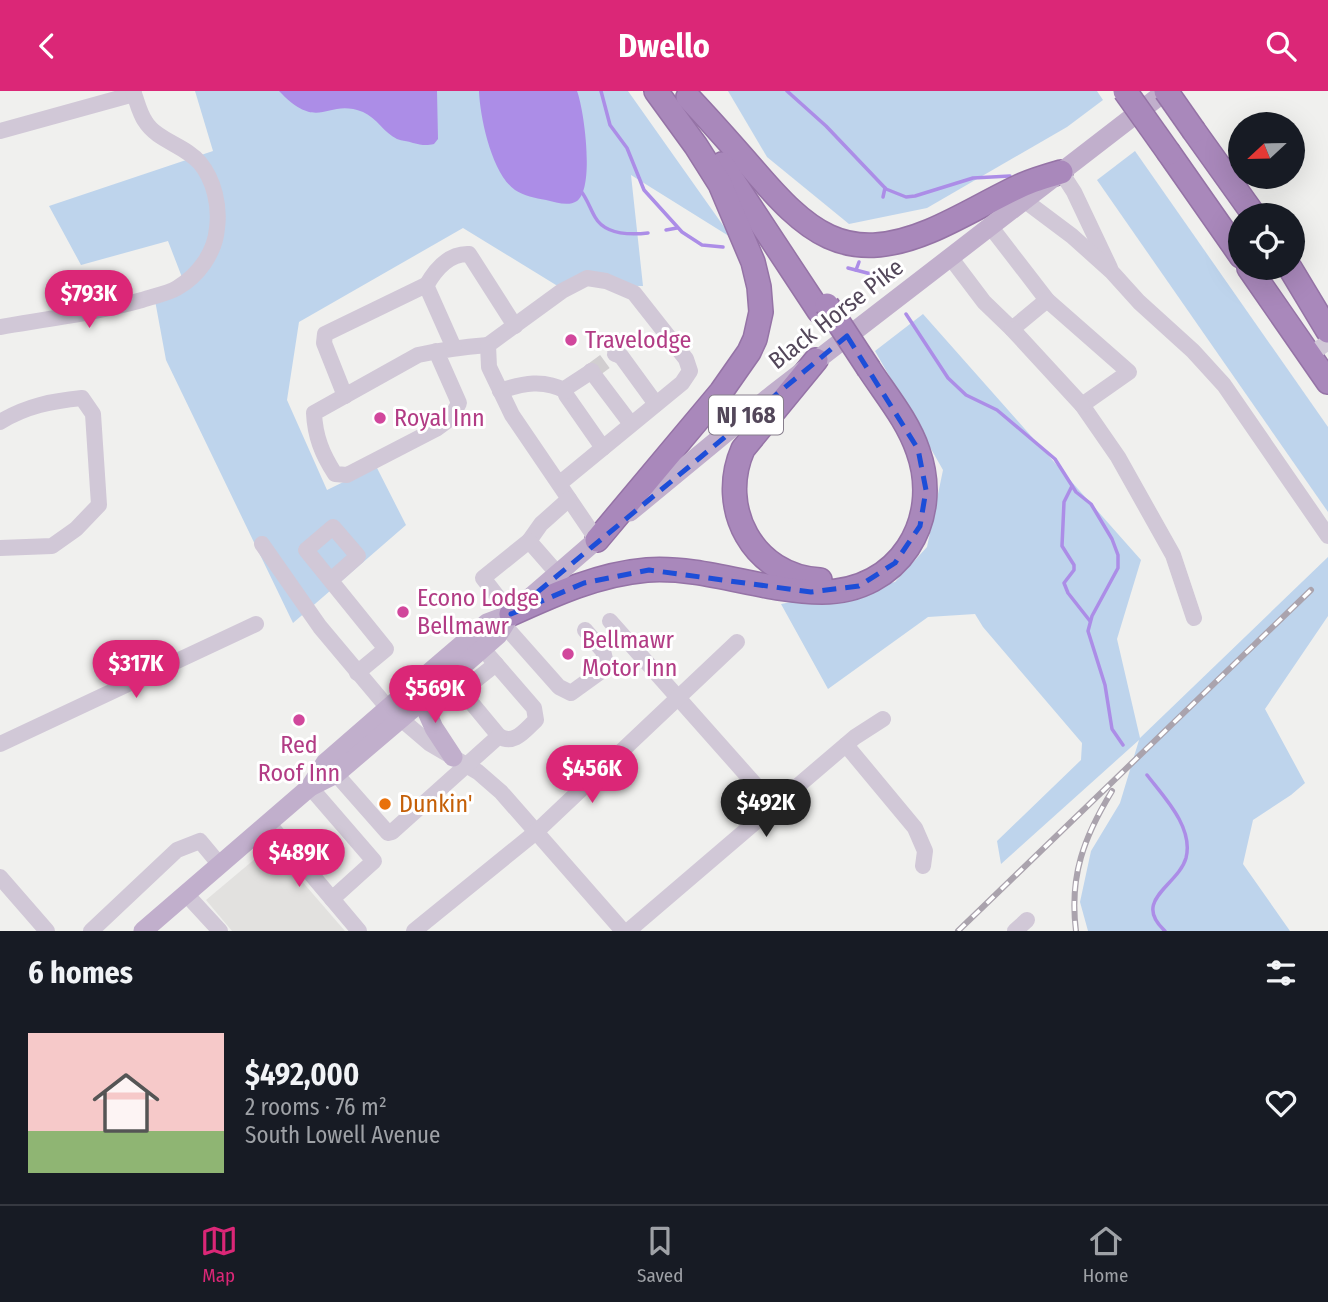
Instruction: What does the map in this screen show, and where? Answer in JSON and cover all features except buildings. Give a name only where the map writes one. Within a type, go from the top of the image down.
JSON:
[{"type":"highway","points":[[1125,91],[1228,237]]},
{"type":"highway","points":[[1166,91],[1246,203]]},
{"type":"highway","points":[[1172,91],[1195,131]]},
{"type":"highway","points":[[686,94],[794,215],[823,235],[845,243],[872,245],[912,237],[943,225],[1023,185],[1060,172]]},
{"type":"highway","points":[[508,619],[584,583],[642,571],[689,572],[785,589],[821,592],[859,586],[886,571],[902,555],[915,536],[923,513],[925,481],[914,439],[823,308],[686,94]]},
{"type":"highway","points":[[659,95],[705,140],[823,308]]},
{"type":"highway","points":[[597,540],[643,482],[722,392],[749,352],[761,312],[760,287],[753,262],[720,184],[659,95]]},
{"type":"highway","points":[[1259,280],[1319,349],[1328,382]]},
{"type":"highway","points":[[1297,280],[1328,331]]},
{"type":"highway","points":[[816,360],[748,442],[738,461],[734,477],[735,506],[744,532],[771,564],[796,576],[825,580],[861,573],[889,553],[908,522],[914,497],[909,456],[865,371]]},
{"type":"main road","name":"Black Horse Pike","points":[[310,787],[324,763],[394,714],[456,684],[482,648],[498,635],[508,619],[557,573],[738,421],[1166,91]]},
{"type":"main road","name":"Black Horse Pike","points":[[143,931],[310,787],[336,773],[487,623],[508,619]]},
{"type":"main road","points":[[422,701],[435,729],[459,761]]},
{"type":"street","points":[[0,131],[133,92],[145,122],[157,134],[199,162],[210,182],[219,216],[208,257],[178,288],[116,307],[0,327]]},
{"type":"street","points":[[1060,172],[1074,191],[1111,271]]},
{"type":"street","points":[[1024,200],[1072,236],[1111,271],[1224,385],[1328,536]]},
{"type":"street","points":[[990,226],[1047,300],[1129,372],[1082,405]]},
{"type":"street","points":[[345,396],[324,343],[325,334],[426,286],[437,267],[463,253],[470,254],[515,326]]},
{"type":"street","points":[[950,257],[984,302],[1082,405],[1118,457],[1173,555],[1194,618]]},
{"type":"street","points":[[436,351],[459,403],[451,418],[436,429],[347,475],[335,474],[319,446],[314,413],[418,355],[436,351],[454,348],[488,345],[562,291],[587,278],[606,281],[634,293],[686,359],[690,371],[682,383],[559,484]]},
{"type":"street","points":[[426,286],[454,348]]},
{"type":"street","points":[[1012,329],[1047,300]]},
{"type":"street","points":[[488,345],[489,367],[512,415],[597,540]]},
{"type":"street","points":[[615,354],[621,356],[656,404]]},
{"type":"street","points":[[603,448],[569,402],[566,388],[591,371],[631,424]]},
{"type":"street","points":[[500,391],[518,384],[540,382],[566,391]]},
{"type":"street","points":[[0,422],[28,407],[82,398],[93,414],[99,505],[76,529],[52,546],[0,548]]},
{"type":"street","points":[[569,499],[541,524],[529,541],[483,578],[508,619],[559,687],[571,693],[607,667],[603,651],[585,630]]},
{"type":"street","points":[[529,541],[557,573]]},
{"type":"street","points":[[262,544],[320,627],[394,714],[429,743],[495,786],[625,931],[846,745],[883,719]]},
{"type":"street","points":[[331,580],[386,649],[357,673]]},
{"type":"street","points":[[610,621],[775,807]]},
{"type":"street","points":[[0,744],[256,624]]},
{"type":"street","points":[[414,931],[536,832],[737,642]]},
{"type":"street","points":[[482,648],[496,664],[534,708],[537,714],[536,719],[513,740],[499,736],[456,684],[496,664]]},
{"type":"street","points":[[336,773],[388,833],[392,832],[459,761],[499,736]]},
{"type":"street","points":[[846,745],[915,828],[925,851],[923,866]]},
{"type":"street","points":[[310,787],[374,861],[332,899]]},
{"type":"street","points":[[268,823],[359,931]]},
{"type":"street","points":[[91,931],[177,850],[200,841],[220,865]]},
{"type":"street","points":[[0,877],[47,931]]},
{"type":"street","points":[[186,894],[220,931]]},
{"type":"highlighted area","points":[[847,336],[918,449],[926,490],[920,526],[895,563],[859,586],[811,592],[649,570],[584,583],[511,614]]},
{"type":"shaded area","points":[[195,91],[628,91],[732,238],[631,175],[643,286],[556,285],[463,228],[299,322],[287,400],[327,490],[376,466],[406,525],[293,623],[166,360],[154,295],[185,285],[168,241],[81,265],[49,206],[213,151]]},
{"type":"shaded area","points":[[279,91],[437,91],[438,139],[434,144],[426,145],[399,140],[363,112],[340,108],[314,113],[293,104]]},
{"type":"shaded area","points":[[479,91],[577,91],[585,130],[587,165],[586,181],[577,201],[562,204],[530,197],[515,190],[507,182],[489,145]]},
{"type":"shaded area","points":[[728,91],[1097,91],[1103,100],[1067,127],[927,208],[849,224],[767,157]]},
{"type":"shaded area","points":[[1135,151],[1328,427],[1328,512],[1097,180]]},
{"type":"shaded area","points":[[923,314],[1141,560],[1117,639],[1140,738],[1328,557],[1328,616],[1265,709],[1305,783],[1253,820],[1243,864],[1290,931],[1088,931],[1080,902],[1091,851],[1120,803],[1139,740],[1001,864],[997,841],[1081,760],[1082,743],[983,627],[975,614],[928,617],[828,689],[781,604],[895,582],[927,547],[943,470],[875,351]]},
{"type":"shaded area","points":[[269,847],[274,849],[345,931],[232,931],[206,900]]},
{"type":"waterway","points":[[601,91],[610,125],[627,148],[644,190],[682,232],[702,245],[723,247]]},
{"type":"waterway","points":[[787,91],[826,126],[886,189],[906,197],[973,178],[1010,176]]},
{"type":"waterway","points":[[883,197],[885,188]]},
{"type":"waterway","points":[[581,191],[599,223],[611,231],[626,234],[648,233]]},
{"type":"waterway","points":[[666,230],[677,228]]},
{"type":"waterway","points":[[856,270],[859,262]]},
{"type":"waterway","points":[[848,268],[871,274],[883,283]]},
{"type":"waterway","points":[[906,314],[948,378],[966,395],[997,410],[1055,459],[1076,492],[1091,504],[1112,539],[1118,555],[1118,568],[1092,616],[1088,631],[1105,685],[1112,729],[1123,745]]},
{"type":"waterway","points":[[1072,486],[1064,502],[1062,546],[1074,565],[1074,570],[1064,583],[1068,593],[1090,621]]},
{"type":"waterway","points":[[1147,775],[1176,813],[1186,835],[1186,858],[1175,877],[1160,893],[1153,910],[1156,920],[1165,931]]},
{"type":"tunnel","points":[[592,371],[615,354]]},
{"type":"railway","points":[[958,931],[1311,590]]},
{"type":"railway","points":[[1076,931],[1075,892],[1081,858],[1086,841],[1112,791]]},
{"type":"place","name":"Travelodge","points":[[571,340]]},
{"type":"place","name":"Royal Inn","points":[[380,418]]},
{"type":"place","name":"Econo Lodge Bellmawr","points":[[403,612]]},
{"type":"place","name":"Bellmawr Motor Inn","points":[[568,654]]},
{"type":"place","name":"Red Roof Inn","points":[[299,720]]},
{"type":"place","name":"Dunkin'","points":[[385,804]]}]
